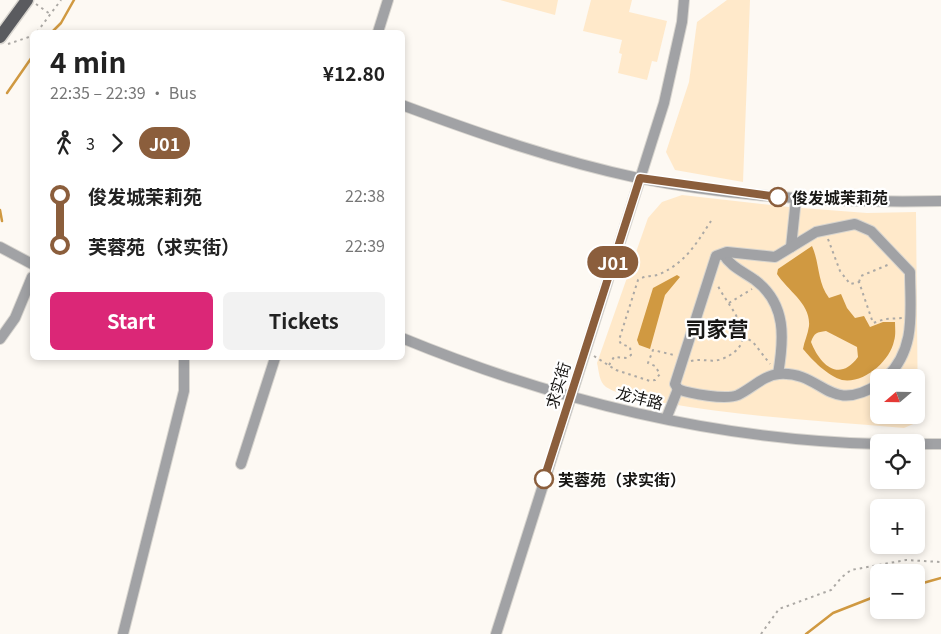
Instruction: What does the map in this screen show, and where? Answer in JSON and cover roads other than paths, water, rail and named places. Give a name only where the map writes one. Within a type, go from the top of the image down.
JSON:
[{"type":"main road","points":[[0,37],[26,0]]},
{"type":"street","points":[[379,30],[388,0]]},
{"type":"street","name":"求实街","points":[[496,634],[674,67],[684,0]]},
{"type":"street","points":[[405,107],[536,152],[640,178],[796,199],[941,202]]},
{"type":"street","points":[[790,247],[796,199]]},
{"type":"street","points":[[678,389],[675,384],[716,256],[727,252],[775,257],[811,235],[861,225],[871,232],[910,272],[910,318],[906,351],[894,369]]},
{"type":"street","points":[[0,246],[30,263]]},
{"type":"street","points":[[722,254],[728,263],[760,284],[773,301],[781,319],[784,343],[778,374]]},
{"type":"street","points":[[0,338],[15,318],[30,282]]},
{"type":"street","name":"龙沣路","points":[[405,339],[531,386],[666,419],[775,436],[870,443]]},
{"type":"street","points":[[123,634],[184,391],[184,360]]},
{"type":"street","points":[[241,464],[275,360]]},
{"type":"street","points":[[678,389],[728,398],[737,396],[768,377],[778,374],[794,376],[841,396],[854,396],[870,388]]},
{"type":"street","points":[[666,419],[678,389]]},
{"type":"street","points":[[925,444],[941,444]]},
{"type":"waterway","points":[[54,30],[61,23],[74,0]]},
{"type":"waterway","points":[[7,93],[30,60]]},
{"type":"waterway","points":[[0,210],[2,221]]},
{"type":"waterway","points":[[925,582],[941,578]]},
{"type":"waterway","points":[[806,634],[833,613],[870,599]]},
{"type":"place","name":"俊发城茉莉苑","points":[[778,197]]},
{"type":"place","name":"芙蓉苑（求实街）","points":[[544,479]]},
{"type":"district","name":"司家营","points":[[717,328]]}]
